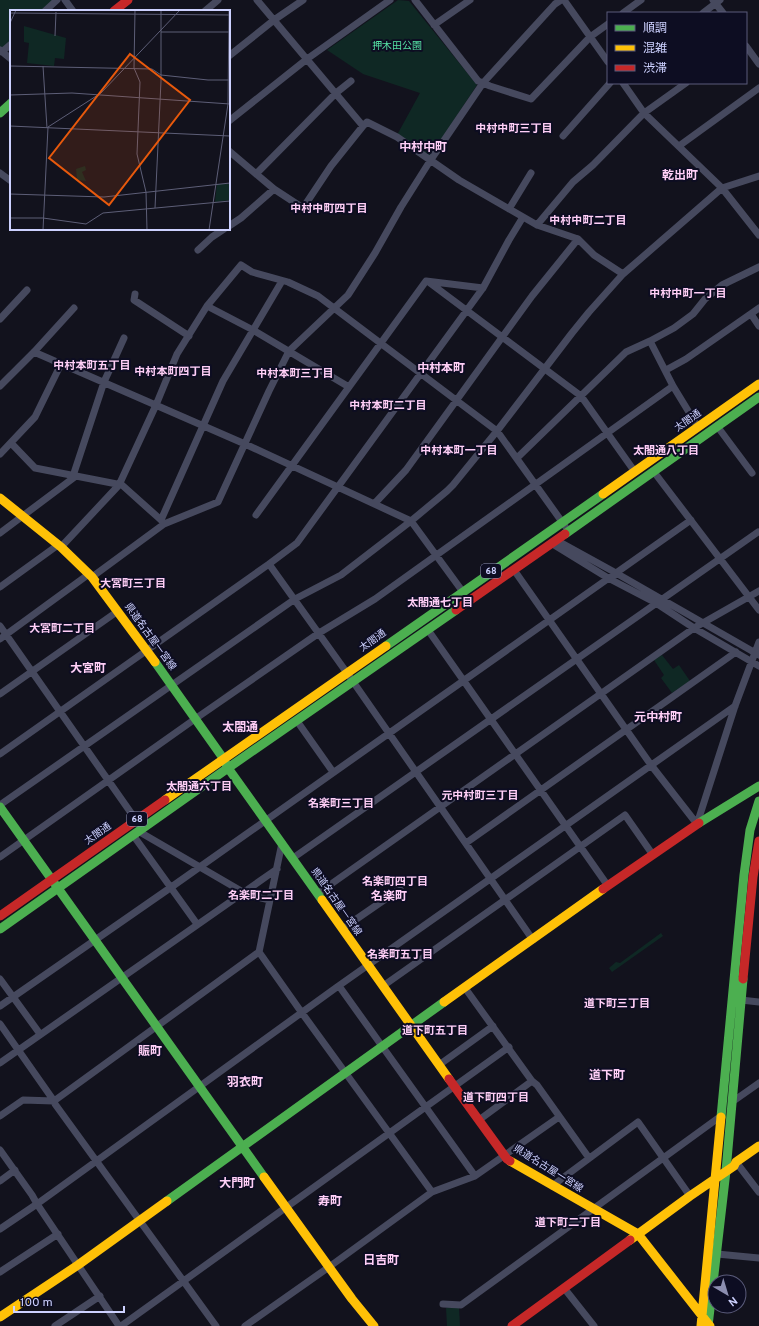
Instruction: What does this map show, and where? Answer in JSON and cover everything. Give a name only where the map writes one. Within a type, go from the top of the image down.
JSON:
[{"type":"main road","points":[[115,10],[128,0]]},
{"type":"main road","points":[[0,113],[10,104]]},
{"type":"main road","name":"太閤通","points":[[0,929],[297,720],[350,677],[462,592],[759,384]]},
{"type":"main road","name":"太閤通","points":[[0,916],[224,758],[350,677],[428,630],[759,397]]},
{"type":"main road","name":"県道名古屋一宮線","points":[[0,498],[60,546],[90,576],[118,612],[196,718],[224,758],[228,768],[504,1156],[552,1186],[638,1234],[701,1315],[707,1326]]},
{"type":"main road","points":[[0,1317],[78,1265],[382,1046],[608,886],[697,824],[759,786]]},
{"type":"main road","points":[[701,1315],[744,875],[750,830],[759,802]]},
{"type":"main road","points":[[0,806],[94,941],[329,1267],[374,1326]]},
{"type":"main road","points":[[707,1326],[726,1171],[753,877],[759,841]]},
{"type":"main road","points":[[512,1326],[690,1196],[734,1166],[736,1162],[759,1146]]},
{"type":"street","points":[[46,10],[57,0]]},
{"type":"street","points":[[65,0],[72,10]]},
{"type":"street","points":[[206,10],[218,0]]},
{"type":"street","points":[[257,0],[364,126]]},
{"type":"street","points":[[230,55],[274,20],[303,0]]},
{"type":"street","points":[[230,120],[307,59],[390,0]]},
{"type":"street","points":[[415,0],[478,81],[532,99],[590,37],[607,25]]},
{"type":"street","points":[[434,25],[470,0]]},
{"type":"street","points":[[3,637],[90,576],[162,522],[218,502],[246,444],[269,391],[290,351],[348,295],[430,161],[483,83],[555,4],[562,0],[607,61]]},
{"type":"street","points":[[624,12],[641,0]]},
{"type":"street","points":[[703,12],[716,1],[722,12]]},
{"type":"street","points":[[10,45],[1,51],[10,58]]},
{"type":"street","points":[[747,47],[759,64]]},
{"type":"street","points":[[256,174],[336,93],[351,82]]},
{"type":"street","points":[[563,136],[609,84]]},
{"type":"street","points":[[624,84],[644,112],[722,188],[759,235]]},
{"type":"street","points":[[537,225],[574,182],[593,165],[644,112],[685,84]]},
{"type":"street","points":[[679,146],[759,88]]},
{"type":"street","points":[[230,152],[274,189],[303,208],[331,166],[367,122],[397,137],[459,180],[537,225],[578,239],[594,255],[624,274]]},
{"type":"street","points":[[0,173],[10,180]]},
{"type":"street","points":[[509,209],[531,173]]},
{"type":"street","points":[[0,806],[295,599],[341,575],[411,521],[447,491],[497,431],[544,368],[589,312],[624,274],[722,188],[759,176]]},
{"type":"street","points":[[230,225],[241,218],[274,189]]},
{"type":"street","points":[[0,754],[297,543],[483,288],[508,240],[523,217]]},
{"type":"street","points":[[198,250],[212,237],[222,230]]},
{"type":"street","points":[[375,503],[406,470],[532,296],[578,239]]},
{"type":"street","points":[[0,587],[60,546],[119,484],[156,405],[172,365],[207,306],[241,265],[252,272],[282,280],[318,296],[497,431],[569,531]]},
{"type":"street","points":[[517,458],[626,352],[674,328],[693,314],[705,299],[722,285],[759,267]]},
{"type":"street","points":[[162,522],[223,381],[282,280]]},
{"type":"street","points":[[256,515],[426,282],[483,288]]},
{"type":"street","points":[[428,282],[581,396],[635,472]]},
{"type":"street","points":[[0,319],[27,290]]},
{"type":"street","points":[[135,294],[134,300],[189,336]]},
{"type":"street","points":[[207,306],[290,351],[349,387]]},
{"type":"street","points":[[0,386],[34,352],[74,308]]},
{"type":"street","points":[[666,370],[686,359],[759,308]]},
{"type":"street","points":[[751,314],[759,326]]},
{"type":"street","points":[[0,533],[74,476],[104,382],[124,338]]},
{"type":"street","points":[[650,341],[673,386],[698,427]]},
{"type":"street","points":[[34,352],[246,444],[411,521],[462,592]]},
{"type":"street","points":[[0,454],[36,417],[61,364]]},
{"type":"street","points":[[0,857],[319,633],[375,599],[673,386]]},
{"type":"street","points":[[717,426],[752,472]]},
{"type":"street","points":[[11,443],[35,468],[122,485],[162,522]]},
{"type":"street","points":[[654,472],[759,610]]},
{"type":"street","points":[[0,1006],[200,867],[691,520]]},
{"type":"street","points":[[292,858],[758,532]]},
{"type":"street","points":[[553,542],[616,573],[659,601],[694,628],[759,666]]},
{"type":"street","points":[[553,542],[608,578],[703,623],[757,654]]},
{"type":"street","points":[[269,564],[350,677],[533,940]]},
{"type":"street","points":[[514,570],[651,765],[697,824]]},
{"type":"street","points":[[317,894],[694,628],[759,591]]},
{"type":"street","points":[[0,694],[118,612]]},
{"type":"street","points":[[0,626],[3,637],[32,671],[136,820]]},
{"type":"street","points":[[428,630],[608,886]]},
{"type":"street","points":[[697,824],[735,706],[751,661],[757,654],[759,642]]},
{"type":"street","points":[[466,843],[736,652]]},
{"type":"street","points":[[0,1229],[96,1162],[338,986],[735,706]]},
{"type":"street","points":[[297,720],[333,772]]},
{"type":"street","points":[[383,986],[625,815],[654,855]]},
{"type":"street","points":[[135,833],[200,867],[248,895],[270,900]]},
{"type":"street","points":[[135,833],[170,888],[197,924]]},
{"type":"street","points":[[0,1116],[23,1100],[54,1101],[259,952],[282,843]]},
{"type":"street","points":[[0,1062],[276,868]]},
{"type":"street","points":[[342,929],[400,888]]},
{"type":"street","points":[[259,952],[432,1192]]},
{"type":"street","points":[[0,979],[40,1034]]},
{"type":"street","points":[[338,986],[475,1176]]},
{"type":"street","points":[[465,988],[532,1081],[537,1084],[589,1158]]},
{"type":"street","points":[[741,1000],[759,1002]]},
{"type":"street","points":[[0,1024],[54,1101],[54,1104],[216,1326]]},
{"type":"street","points":[[439,1065],[493,1026]]},
{"type":"street","points":[[0,1150],[32,1194],[37,1204],[120,1326],[425,1106],[509,1048]]},
{"type":"street","points":[[478,1120],[532,1081]]},
{"type":"street","points":[[732,1102],[759,1083]]},
{"type":"street","points":[[443,1304],[462,1305],[721,1116]]},
{"type":"street","points":[[245,1326],[432,1192],[475,1176],[559,1117]]},
{"type":"street","points":[[552,1186],[638,1122],[690,1196]]},
{"type":"street","points":[[736,1162],[759,1192]]},
{"type":"street","points":[[0,1180],[15,1170]]},
{"type":"street","points":[[0,1272],[58,1234]]},
{"type":"street","points":[[717,1254],[759,1258]]},
{"type":"street","points":[[564,1288],[594,1326]]},
{"type":"street","points":[[55,1326],[100,1296]]},
{"type":"green space","points":[[0,0],[54,0],[43,10],[10,10],[10,41],[3,47],[0,47]]},
{"type":"green space","name":"押木田公園","points":[[398,0],[409,1],[477,85],[430,156],[427,156],[397,135],[420,93],[363,74],[327,50]]},
{"type":"green space","points":[[662,655],[673,669],[679,665],[690,681],[672,693],[661,678],[664,675],[654,660]]},
{"type":"green space","points":[[661,933],[663,936],[612,972],[609,968],[616,962],[620,963]]},
{"type":"green space","points":[[459,1307],[460,1326],[447,1326],[446,1308]]},
{"type":"traffic: fast","points":[[0,113],[10,104]]},
{"type":"traffic: fast","points":[[565,534],[759,397]]},
{"type":"traffic: fast","points":[[386,646],[603,494]]},
{"type":"traffic: fast","points":[[0,929],[228,768],[456,610]]},
{"type":"traffic: fast","points":[[155,662],[322,900]]},
{"type":"traffic: fast","points":[[699,823],[759,786]]},
{"type":"traffic: fast","points":[[721,1117],[744,875],[750,830],[759,801]]},
{"type":"traffic: fast","points":[[0,807],[264,1177]]},
{"type":"traffic: fast","points":[[708,1326],[726,1171],[743,979]]},
{"type":"traffic: fast","points":[[167,1201],[444,1002]]},
{"type":"traffic: slow","points":[[603,494],[759,384]]},
{"type":"traffic: slow","points":[[0,498],[61,547],[92,577],[155,662]]},
{"type":"traffic: slow","points":[[165,800],[386,646]]},
{"type":"traffic: slow","points":[[444,1002],[603,889]]},
{"type":"traffic: slow","points":[[322,900],[449,1079]]},
{"type":"traffic: slow","points":[[701,1326],[721,1117]]},
{"type":"traffic: slow","points":[[630,1240],[734,1166],[736,1162],[759,1146]]},
{"type":"traffic: slow","points":[[510,1161],[638,1234],[710,1326]]},
{"type":"traffic: slow","points":[[264,1177],[352,1299],[374,1326]]},
{"type":"traffic: slow","points":[[0,1317],[78,1265],[167,1201]]},
{"type":"traffic: jam","points":[[115,10],[128,0]]},
{"type":"traffic: jam","points":[[456,610],[565,534]]},
{"type":"traffic: jam","points":[[0,916],[165,800]]},
{"type":"traffic: jam","points":[[603,889],[699,823]]},
{"type":"traffic: jam","points":[[743,979],[753,877],[759,841]]},
{"type":"traffic: jam","points":[[449,1079],[507,1159],[510,1161]]},
{"type":"traffic: jam","points":[[512,1326],[630,1240]]},
{"type":"district","name":"中村中町三丁目","points":[[514,129]]},
{"type":"district","name":"中村中町","points":[[423,148]]},
{"type":"district","name":"乾出町","points":[[680,176]]},
{"type":"district","name":"中村中町四丁目","points":[[329,209]]},
{"type":"district","name":"中村中町二丁目","points":[[588,221]]},
{"type":"district","name":"中村中町一丁目","points":[[688,294]]},
{"type":"district","name":"中村本町五丁目","points":[[92,366]]},
{"type":"district","name":"中村本町","points":[[441,369]]},
{"type":"district","name":"中村本町四丁目","points":[[173,372]]},
{"type":"district","name":"中村本町三丁目","points":[[295,374]]},
{"type":"district","name":"中村本町二丁目","points":[[388,406]]},
{"type":"district","name":"中村本町一丁目","points":[[459,451]]},
{"type":"district","name":"太閤通八丁目","points":[[666,451]]},
{"type":"district","name":"大宮町三丁目","points":[[133,584]]},
{"type":"district","name":"太閤通七丁目","points":[[440,603]]},
{"type":"district","name":"大宮町二丁目","points":[[62,629]]},
{"type":"district","name":"大宮町","points":[[88,669]]},
{"type":"district","name":"元中村町","points":[[658,718]]},
{"type":"district","name":"太閤通","points":[[240,728]]},
{"type":"district","name":"太閤通六丁目","points":[[199,787]]},
{"type":"district","name":"元中村町三丁目","points":[[480,796]]},
{"type":"district","name":"名楽町三丁目","points":[[341,804]]},
{"type":"district","name":"名楽町四丁目","points":[[395,882]]},
{"type":"district","name":"名楽町二丁目","points":[[261,896]]},
{"type":"district","name":"名楽町","points":[[389,897]]},
{"type":"district","name":"名楽町五丁目","points":[[400,955]]},
{"type":"district","name":"道下町三丁目","points":[[617,1004]]},
{"type":"district","name":"道下町五丁目","points":[[435,1031]]},
{"type":"district","name":"賑町","points":[[150,1052]]},
{"type":"district","name":"道下町","points":[[607,1076]]},
{"type":"district","name":"羽衣町","points":[[245,1083]]},
{"type":"district","name":"道下町四丁目","points":[[496,1098]]},
{"type":"district","name":"大門町","points":[[237,1184]]},
{"type":"district","name":"寿町","points":[[330,1202]]},
{"type":"district","name":"道下町二丁目","points":[[568,1223]]},
{"type":"district","name":"日吉町","points":[[381,1261]]}]
